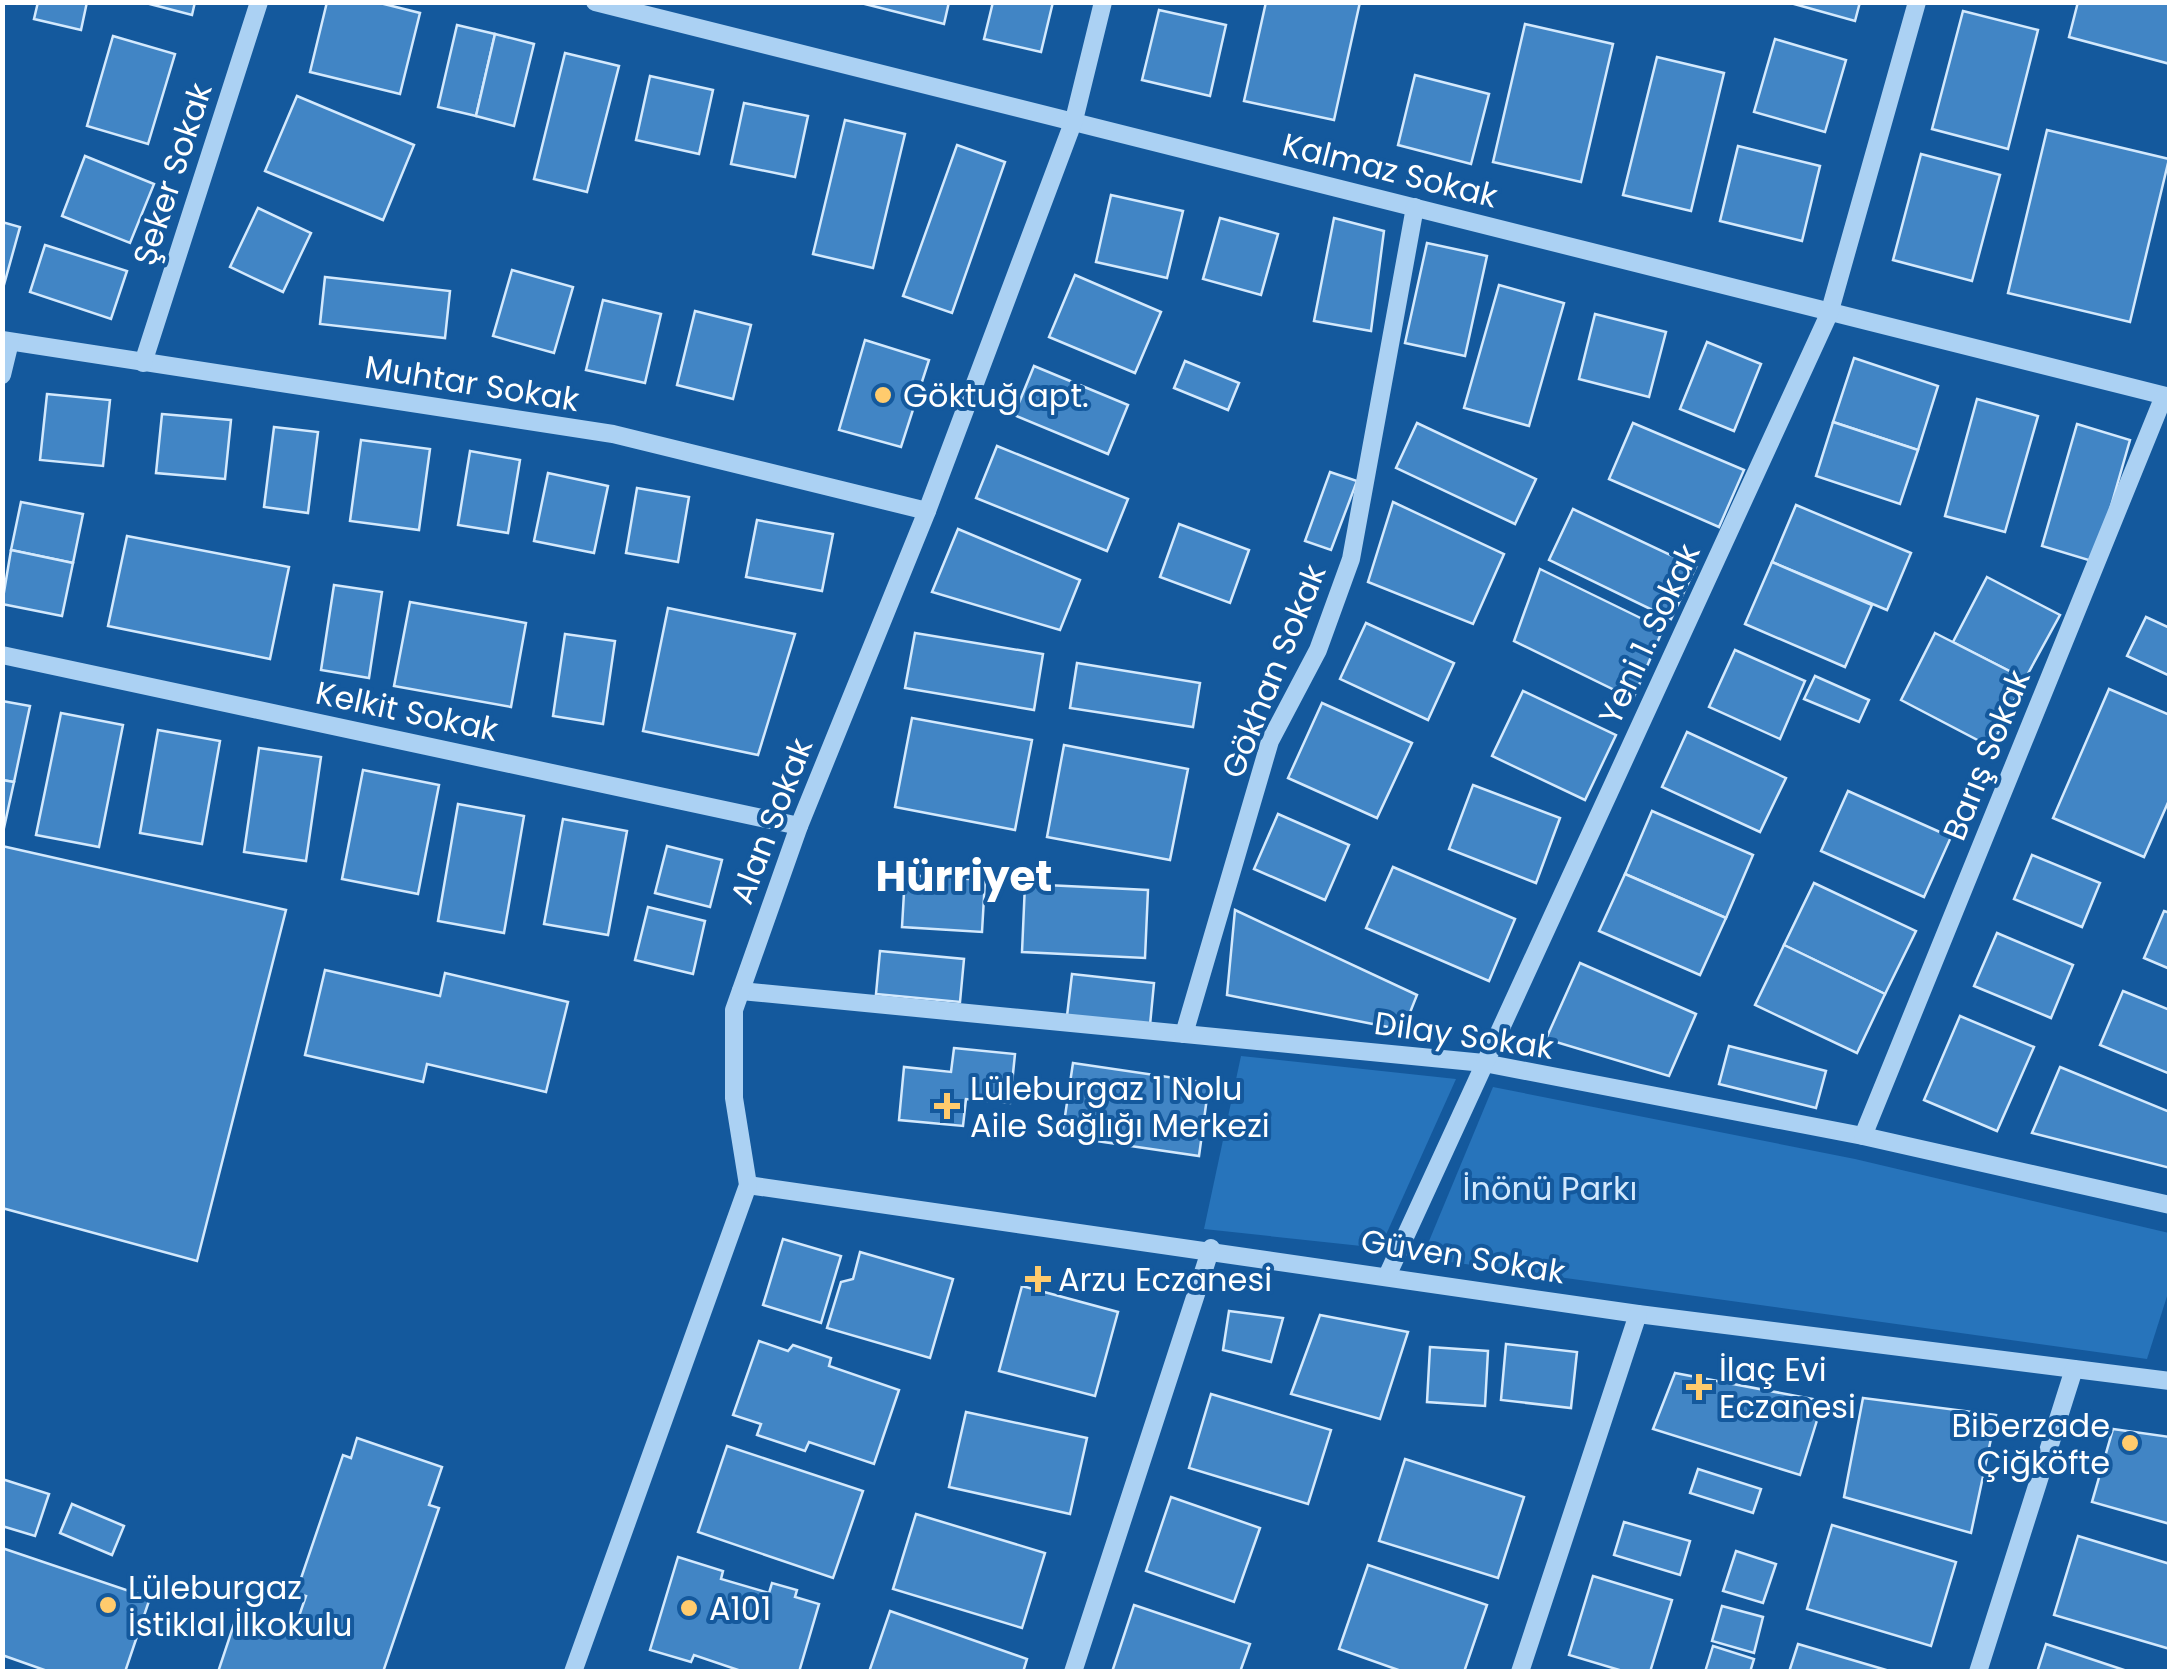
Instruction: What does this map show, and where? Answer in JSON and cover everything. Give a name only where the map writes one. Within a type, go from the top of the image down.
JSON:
[{"type":"street","name":"Şeker Sokak","points":[[143,363],[258,2]]},
{"type":"street","name":"Kalmaz Sokak","points":[[594,2],[2167,397]]},
{"type":"street","name":"Alan Sokak","points":[[573,1672],[748,1184],[734,1098],[734,1010],[799,826],[927,510],[1074,120],[1103,2]]},
{"type":"street","name":"Yeni 1. Sokak","points":[[1388,1274],[1830,314],[1916,2]]},
{"type":"street","name":"Gökhan Sokak","points":[[1184,1034],[1270,741],[1318,650],[1351,559],[1416,207]]},
{"type":"street","name":"Muhtar Sokak","points":[[6,341],[613,434],[927,510]]},
{"type":"street","points":[[2,375],[6,341]]},
{"type":"street","name":"Barış Sokak","points":[[1863,1136],[2167,397]]},
{"type":"street","name":"Kelkit Sokak","points":[[2,655],[799,826]]},
{"type":"street","name":"Dilay Sokak","points":[[741,992],[1484,1063],[1863,1136],[2170,1205]]},
{"type":"street","name":"Güven Sokak","points":[[748,1184],[1211,1248],[1638,1314],[2074,1369],[2168,1377]]},
{"type":"street","points":[[1072,1672],[1211,1248]]},
{"type":"street","points":[[1520,1672],[1638,1314]]},
{"type":"street","points":[[1978,1672],[2074,1369]]},
{"type":"green space","points":[[1241,1056],[1456,1079],[1380,1248],[1204,1229]]},
{"type":"green space","name":"İnönü Parkı","points":[[1493,1087],[1855,1159],[2169,1233],[2169,1290],[2147,1359],[1422,1258]]},
{"type":"building","points":[[38,2],[87,2],[81,30],[34,19]]},
{"type":"building","points":[[142,2],[195,2],[192,15]]},
{"type":"building","points":[[327,2],[376,2],[420,13],[400,94],[310,72]]},
{"type":"building","points":[[857,2],[949,2],[944,24]]},
{"type":"building","points":[[993,2],[1053,2],[1041,52],[984,39]]},
{"type":"building","points":[[1266,2],[1360,2],[1334,120],[1244,101]]},
{"type":"building","points":[[1787,2],[1860,2],[1855,21]]},
{"type":"building","points":[[2078,2],[2170,2],[2170,64],[2069,37]]},
{"type":"building","points":[[1159,10],[1226,25],[1210,96],[1142,80]]},
{"type":"building","points":[[1963,11],[2038,30],[2008,149],[1932,129]]},
{"type":"building","points":[[1525,24],[1613,44],[1581,182],[1493,162]]},
{"type":"building","points":[[457,25],[495,34],[476,116],[438,107]]},
{"type":"building","points":[[495,34],[534,44],[514,126],[476,116]]},
{"type":"building","points":[[113,36],[175,54],[148,144],[87,126]]},
{"type":"building","points":[[1775,39],[1846,60],[1825,132],[1754,112]]},
{"type":"building","points":[[565,53],[619,66],[587,192],[534,179]]},
{"type":"building","points":[[1657,57],[1724,73],[1691,211],[1623,195]]},
{"type":"building","points":[[1415,75],[1489,94],[1471,164],[1398,145]]},
{"type":"building","points":[[650,76],[713,90],[699,154],[636,140]]},
{"type":"building","points":[[297,96],[414,145],[383,220],[265,171]]},
{"type":"building","points":[[744,103],[808,116],[795,177],[731,164]]},
{"type":"building","points":[[845,120],[905,134],[873,268],[813,254]]},
{"type":"building","points":[[2047,130],[2169,159],[2130,322],[2008,293]]},
{"type":"building","points":[[957,145],[1005,162],[952,313],[903,296]]},
{"type":"building","points":[[1738,146],[1820,166],[1802,241],[1720,221]]},
{"type":"building","points":[[1921,154],[2000,175],[1972,281],[1893,260]]},
{"type":"building","points":[[85,156],[154,184],[130,243],[62,216]]},
{"type":"building","points":[[1111,195],[1183,211],[1167,278],[1096,262]]},
{"type":"building","points":[[258,208],[311,233],[283,292],[230,267]]},
{"type":"building","points":[[1220,218],[1278,234],[1261,295],[1203,279]]},
{"type":"building","points":[[1334,218],[1384,231],[1371,331],[1314,321]]},
{"type":"building","points":[[2,222],[20,227],[2,292]]},
{"type":"building","points":[[1427,243],[1487,256],[1465,356],[1405,343]]},
{"type":"building","points":[[45,245],[127,271],[111,319],[30,292]]},
{"type":"building","points":[[512,270],[573,287],[554,353],[493,336]]},
{"type":"building","points":[[1075,275],[1161,312],[1135,373],[1049,337]]},
{"type":"building","points":[[325,277],[450,291],[445,338],[320,324]]},
{"type":"building","points":[[1499,285],[1564,303],[1529,426],[1464,408]]},
{"type":"building","points":[[603,300],[661,314],[645,383],[586,370]]},
{"type":"building","points":[[695,311],[751,325],[733,399],[677,385]]},
{"type":"building","points":[[1595,314],[1666,332],[1649,397],[1579,379]]},
{"type":"building","name":"Göktuğ apt.","points":[[865,340],[929,360],[901,447],[839,430]]},
{"type":"building","points":[[1707,342],[1761,364],[1734,431],[1680,409]]},
{"type":"building","points":[[1854,358],[1938,386],[1918,450],[1833,422]]},
{"type":"building","points":[[1185,361],[1239,383],[1228,410],[1174,388]]},
{"type":"building","points":[[1034,366],[1128,405],[1108,454],[1014,415]]},
{"type":"building","points":[[47,394],[110,400],[103,466],[40,460]]},
{"type":"building","points":[[1977,399],[2038,416],[2005,532],[1945,516]]},
{"type":"building","points":[[162,414],[231,420],[225,479],[156,473]]},
{"type":"building","points":[[1833,422],[1918,450],[1900,504],[1816,476]]},
{"type":"building","points":[[1417,423],[1536,479],[1515,524],[1396,468]]},
{"type":"building","points":[[1633,423],[1744,470],[1719,527],[1609,479]]},
{"type":"building","points":[[2077,424],[2130,440],[2095,562],[2042,546]]},
{"type":"building","points":[[274,427],[318,432],[308,513],[264,507]]},
{"type":"building","points":[[361,440],[430,449],[419,530],[350,521]]},
{"type":"building","points":[[997,446],[1128,499],[1107,551],[976,498]]},
{"type":"building","points":[[470,451],[520,460],[508,533],[458,525]]},
{"type":"building","points":[[1330,472],[1357,481],[1331,550],[1305,541]]},
{"type":"building","points":[[548,473],[608,486],[594,553],[534,541]]},
{"type":"building","points":[[637,488],[689,497],[678,562],[626,553]]},
{"type":"building","points":[[21,502],[83,514],[73,563],[11,550]]},
{"type":"building","points":[[1393,502],[1504,554],[1473,624],[1368,582]]},
{"type":"building","points":[[1796,505],[1911,553],[1887,610],[1772,562]]},
{"type":"building","points":[[1573,509],[1696,567],[1671,619],[1549,560]]},
{"type":"building","points":[[757,520],[833,534],[822,591],[746,577]]},
{"type":"building","points":[[1179,524],[1249,550],[1230,603],[1160,577]]},
{"type":"building","points":[[958,529],[1080,580],[1060,630],[932,592]]},
{"type":"building","points":[[127,536],[289,567],[270,659],[108,626]]},
{"type":"building","points":[[11,550],[73,563],[62,616],[2,604]]},
{"type":"building","points":[[1772,562],[1872,605],[1845,667],[1745,624]]},
{"type":"building","points":[[1540,569],[1663,629],[1633,699],[1514,641]]},
{"type":"building","points":[[1987,577],[2060,615],[2025,679],[1953,642]]},
{"type":"building","points":[[334,585],[382,592],[369,678],[321,670]]},
{"type":"building","points":[[410,602],[526,623],[511,707],[394,686]]},
{"type":"building","points":[[668,608],[795,634],[758,755],[643,731]]},
{"type":"building","points":[[2146,617],[2170,628],[2170,676],[2127,656]]},
{"type":"building","points":[[1366,623],[1454,663],[1428,720],[1340,679]]},
{"type":"building","points":[[915,633],[1043,654],[1034,710],[905,688]]},
{"type":"building","points":[[1935,633],[2025,679],[1991,747],[1901,700]]},
{"type":"building","points":[[565,634],[615,641],[603,724],[553,716]]},
{"type":"building","points":[[1735,650],[1805,681],[1780,739],[1709,707]]},
{"type":"building","points":[[1077,663],[1200,683],[1193,727],[1070,708]]},
{"type":"building","points":[[1815,676],[1869,700],[1859,722],[1804,699]]},
{"type":"building","points":[[2109,689],[2170,715],[2170,798],[2144,857],[2053,818]]},
{"type":"building","points":[[1523,691],[1616,735],[1585,800],[1492,756]]},
{"type":"building","points":[[2,701],[30,706],[14,782],[2,780]]},
{"type":"building","points":[[1322,703],[1412,743],[1377,818],[1288,778]]},
{"type":"building","points":[[61,713],[123,725],[99,847],[36,835]]},
{"type":"building","points":[[912,718],[1032,740],[1015,830],[895,807]]},
{"type":"building","points":[[158,730],[220,741],[202,844],[140,833]]},
{"type":"building","points":[[1687,732],[1786,778],[1760,832],[1662,787]]},
{"type":"building","points":[[1064,745],[1188,769],[1170,860],[1047,837]]},
{"type":"building","points":[[259,748],[321,757],[306,861],[244,852]]},
{"type":"building","points":[[363,770],[439,785],[418,894],[342,879]]},
{"type":"building","points":[[2,780],[14,782],[2,837]]},
{"type":"building","points":[[1473,785],[1560,818],[1536,883],[1449,849]]},
{"type":"building","points":[[1848,791],[1951,837],[1924,897],[1821,851]]},
{"type":"building","points":[[458,804],[524,816],[504,933],[438,921]]},
{"type":"building","points":[[1652,811],[1753,855],[1726,918],[1625,874]]},
{"type":"building","points":[[1278,814],[1349,845],[1325,900],[1254,869]]},
{"type":"building","points":[[563,819],[627,831],[608,935],[544,924]]},
{"type":"building","points":[[2,846],[286,910],[197,1261],[2,1208]]},
{"type":"building","points":[[667,846],[722,860],[710,907],[655,893]]},
{"type":"building","points":[[2032,855],[2100,883],[2082,927],[2014,899]]},
{"type":"building","points":[[1393,867],[1515,919],[1489,981],[1366,928]]},
{"type":"building","points":[[1625,874],[1726,918],[1700,975],[1599,931]]},
{"type":"building","points":[[905,875],[985,880],[982,932],[902,927]]},
{"type":"building","points":[[1814,883],[1916,931],[1885,994],[1784,945]]},
{"type":"building","points":[[1025,884],[1148,890],[1145,958],[1022,952]]},
{"type":"building","points":[[648,907],[705,921],[693,974],[635,960]]},
{"type":"building","points":[[1235,910],[1417,995],[1403,1030],[1227,995]]},
{"type":"building","points":[[2164,911],[2170,913],[2170,969],[2144,958]]},
{"type":"building","points":[[1997,933],[2073,965],[2051,1018],[1974,986]]},
{"type":"building","points":[[1784,945],[1885,994],[1857,1053],[1755,1005]]},
{"type":"building","points":[[880,951],[964,959],[960,1002],[876,994]]},
{"type":"building","points":[[1580,963],[1696,1014],[1669,1076],[1546,1039]]},
{"type":"building","points":[[325,970],[440,996],[445,973],[568,1002],[546,1092],[427,1064],[423,1082],[305,1055]]},
{"type":"building","points":[[1072,974],[1154,983],[1150,1025],[1067,1016]]},
{"type":"building","points":[[2123,991],[2170,1010],[2170,1074],[2100,1045]]},
{"type":"building","points":[[1960,1016],[2034,1047],[1997,1131],[1924,1100]]},
{"type":"building","points":[[1729,1046],[1826,1071],[1816,1108],[1719,1084]]},
{"type":"building","points":[[954,1048],[1015,1054],[1010,1103],[966,1099],[963,1126],[899,1120],[904,1067],[951,1072]]},
{"type":"building","points":[[1073,1063],[1209,1083],[1199,1156],[1062,1136]]},
{"type":"building","points":[[2060,1067],[2170,1112],[2170,1168],[2032,1133]]},
{"type":"building","points":[[783,1239],[841,1256],[821,1323],[763,1305]]},
{"type":"building","points":[[860,1252],[953,1279],[930,1358],[827,1328],[841,1282],[853,1279]]},
{"type":"building","points":[[1022,1286],[1118,1312],[1095,1396],[999,1371]]},
{"type":"building","points":[[1229,1311],[1283,1318],[1271,1362],[1223,1350]]},
{"type":"building","points":[[1320,1315],[1408,1332],[1380,1419],[1291,1394]]},
{"type":"building","points":[[759,1341],[788,1351],[793,1345],[831,1358],[829,1366],[899,1390],[874,1464],[809,1442],[805,1451],[757,1435],[761,1424],[733,1415]]},
{"type":"building","points":[[1506,1344],[1577,1352],[1571,1408],[1501,1400]]},
{"type":"building","points":[[1430,1347],[1488,1351],[1485,1406],[1427,1402]]},
{"type":"building","points":[[1675,1373],[1823,1401],[1800,1475],[1653,1429]]},
{"type":"building","points":[[1211,1394],[1331,1430],[1308,1504],[1189,1468]]},
{"type":"building","points":[[1863,1398],[1996,1415],[1971,1533],[1844,1497]]},
{"type":"building","points":[[966,1412],[1087,1438],[1070,1514],[949,1487]]},
{"type":"building","points":[[2113,1429],[2170,1437],[2170,1524],[2092,1502]]},
{"type":"building","points":[[357,1438],[442,1467],[429,1505],[439,1508],[383,1672],[218,1672],[235,1621],[282,1636],[288,1616],[298,1619],[306,1596],[296,1593],[343,1455],[351,1458]]},
{"type":"building","points":[[727,1446],[863,1491],[833,1578],[698,1532]]},
{"type":"building","points":[[1405,1459],[1524,1497],[1498,1578],[1379,1541]]},
{"type":"building","points":[[1698,1469],[1761,1489],[1753,1513],[1690,1493]]},
{"type":"building","points":[[2,1479],[49,1494],[35,1536],[2,1526]]},
{"type":"building","points":[[1171,1497],[1260,1528],[1234,1602],[1146,1571]]},
{"type":"building","points":[[72,1504],[124,1526],[112,1555],[60,1533]]},
{"type":"building","points":[[916,1514],[1045,1553],[1022,1628],[893,1589]]},
{"type":"building","points":[[1624,1522],[1690,1541],[1680,1575],[1614,1555]]},
{"type":"building","points":[[1832,1525],[1956,1562],[1931,1646],[1807,1609]]},
{"type":"building","points":[[2078,1536],[2170,1564],[2170,1649],[2054,1615]]},
{"type":"building","points":[[2,1548],[150,1598],[125,1672],[50,1672],[2,1655]]},
{"type":"building","points":[[1736,1551],[1776,1564],[1763,1603],[1723,1591]]},
{"type":"building","points":[[678,1557],[723,1571],[721,1579],[769,1593],[772,1583],[797,1590],[795,1597],[819,1604],[799,1672],[744,1672],[694,1655],[691,1662],[650,1650]]},
{"type":"building","points":[[1368,1565],[1487,1605],[1464,1672],[1404,1672],[1339,1649]]},
{"type":"building","points":[[1593,1576],[1672,1600],[1650,1672],[1626,1672],[1569,1655]]},
{"type":"building","points":[[1134,1605],[1250,1644],[1240,1672],[1112,1672]]},
{"type":"building","points":[[1722,1606],[1763,1617],[1754,1653],[1712,1641]]},
{"type":"building","points":[[890,1611],[1027,1659],[1023,1672],[869,1672]]},
{"type":"building","points":[[1798,1644],[1893,1672],[1789,1672]]},
{"type":"building","points":[[2046,1644],[2130,1672],[2037,1672]]},
{"type":"building","points":[[1713,1646],[1754,1659],[1750,1672],[1705,1672]]},
{"type":"place","name":"Göktuğ apt.","points":[[883,395]]},
{"type":"place","name":"Lüleburgaz 1 Nolu Aile Sağlığı Merkezi","points":[[947,1106]]},
{"type":"place","name":"Arzu Eczanesi","points":[[1038,1279]]},
{"type":"place","name":"İlaç Evi Eczanesi","points":[[1699,1387]]},
{"type":"place","name":"Biberzade Çiğköfte","points":[[2130,1443]]},
{"type":"place","name":"Lüleburgaz İstiklal İlkokulu","points":[[108,1605]]},
{"type":"place","name":"A101","points":[[689,1608]]},
{"type":"district","name":"Hürriyet","points":[[964,876]]}]
